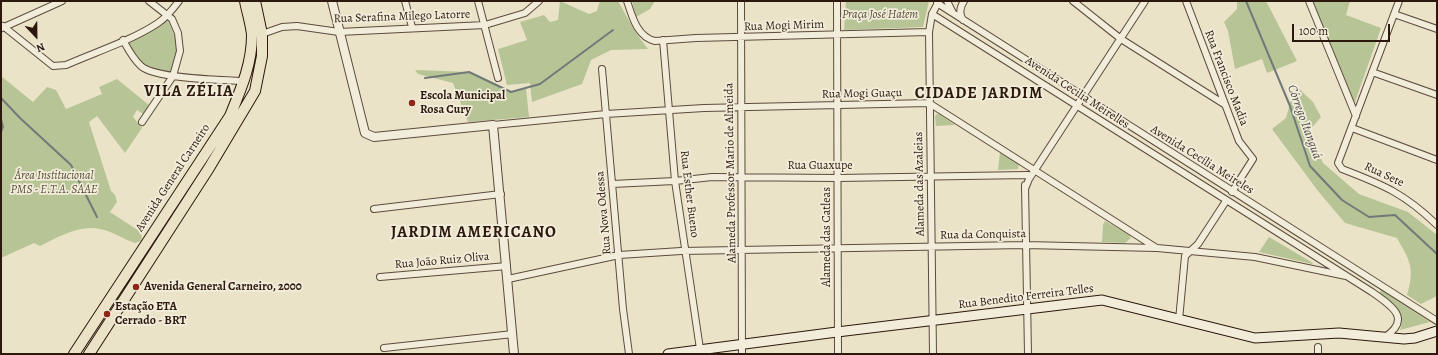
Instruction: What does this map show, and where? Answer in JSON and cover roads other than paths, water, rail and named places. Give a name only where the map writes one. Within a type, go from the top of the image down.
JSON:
[{"type":"main road","name":"Avenida General Carneiro","points":[[74,354],[230,116],[250,61],[252,33],[245,1]]},
{"type":"main road","name":"Avenida General Carneiro","points":[[90,353],[209,168],[255,91],[262,56],[262,34],[255,1]]},
{"type":"main road","name":"Rua Benedito Ferreira Telles","points":[[668,354],[1102,300],[1255,338],[1340,333],[1384,338],[1414,338],[1437,331]]},
{"type":"street","points":[[62,1],[2,28],[53,66],[66,65],[158,23],[168,15],[180,1]]},
{"type":"street","points":[[142,122],[173,76],[180,51],[178,33],[168,15],[148,1]]},
{"type":"street","points":[[332,1],[365,133],[374,137],[493,125],[501,194],[514,354]]},
{"type":"street","points":[[405,1],[412,27]]},
{"type":"street","points":[[478,1],[498,78]]},
{"type":"street","name":"Rua Serafina Milego Latorre","points":[[262,34],[282,27],[297,26],[339,32],[412,27],[485,25],[525,13],[539,1]]},
{"type":"street","name":"Rua Mogi Mirim","points":[[627,1],[632,18],[642,35],[648,39],[663,40],[929,32]]},
{"type":"street","name":"Alameda Professor Mario de Almeida","points":[[741,1],[742,354]]},
{"type":"street","name":"Alameda das Catleas","points":[[837,1],[838,354]]},
{"type":"street","name":"Avenida Cecília Meireles","points":[[947,1],[949,7],[957,17]]},
{"type":"street","points":[[964,1],[960,8],[960,14],[964,22]]},
{"type":"street","points":[[1073,1],[1120,39],[1224,104]]},
{"type":"street","points":[[1025,189],[1029,179],[1145,1]]},
{"type":"street","name":"Rua Francisco Madia","points":[[1186,1],[1238,141],[1253,159],[1232,192]]},
{"type":"street","points":[[1309,1],[1356,116]]},
{"type":"street","points":[[1399,1],[1352,128],[1437,160]]},
{"type":"street","name":"Avenida Cecília Meireles","points":[[938,2],[964,22],[1437,321]]},
{"type":"street","name":"Alameda das Azaleias","points":[[933,354],[929,32],[932,14],[938,2]]},
{"type":"street","name":"Avenida Cecilia Meirelles","points":[[932,14],[1372,292],[1394,308],[1398,318],[1398,324],[1393,332],[1384,338]]},
{"type":"street","points":[[1394,14],[1437,29]]},
{"type":"street","points":[[123,40],[142,67],[151,72],[173,76],[244,81]]},
{"type":"street","name":"Rua Esther Bueno","points":[[663,40],[675,181],[700,349]]},
{"type":"street","name":"Rua Nova Odessa","points":[[602,69],[629,354]]},
{"type":"street","points":[[1372,72],[1437,95]]},
{"type":"street","points":[[929,103],[1157,248]]},
{"type":"street","name":"Rua Mogi Guaçu","points":[[493,125],[606,114],[741,107],[929,103]]},
{"type":"street","name":"Rua Sete","points":[[1352,128],[1338,163],[1342,169],[1397,192],[1437,225]]},
{"type":"street","points":[[1028,354],[1025,189],[1028,175],[1035,170]]},
{"type":"street","name":"Rua Guaxupe","points":[[612,184],[742,176],[838,178],[1028,175]]},
{"type":"street","points":[[374,209],[501,194]]},
{"type":"street","points":[[1179,320],[1185,256],[1198,244],[1226,201]]},
{"type":"street","points":[[1129,231],[1135,239],[1135,247]]},
{"type":"street","name":"Rua da Conquista","points":[[508,279],[619,255],[742,249],[1025,246],[1157,248],[1255,258],[1346,276]]},
{"type":"street","name":"Rua João Ruiz Oliva","points":[[380,277],[507,266]]},
{"type":"street","points":[[1372,292],[1378,284]]},
{"type":"street","points":[[384,348],[513,334]]},
{"type":"street","points":[[1318,347],[1318,354]]},
{"type":"waterway","name":"Córrego Itanguá","points":[[1246,1],[1290,106],[1310,166],[1342,200],[1369,217],[1395,215],[1437,254]]},
{"type":"waterway","points":[[425,78],[469,72],[511,92],[540,84],[613,30]]},
{"type":"waterway","points":[[1,98],[20,118],[71,165],[97,217]]},
{"type":"waterway","points":[[1,119],[3,127],[1,132]]},
{"type":"place","name":"Escola Municipal Rosa Cury","points":[[412,103]]},
{"type":"place","name":"Avenida General Carneiro, 2000","points":[[136,287]]},
{"type":"place","name":"Estação ETA Cerrado - BRT","points":[[107,314]]},
{"type":"district","name":"VILA ZÉLIA","points":[[189,92]]},
{"type":"district","name":"CIDADE JARDIM","points":[[979,94]]},
{"type":"district","name":"JARDIM AMERICANO","points":[[474,233]]},
{"type":"park label","name":"Praça José Hatem","points":[[880,15]]},
{"type":"park label","name":"Área Institucional PMS - E.T.A. SAAE","points":[[54,183]]}]
